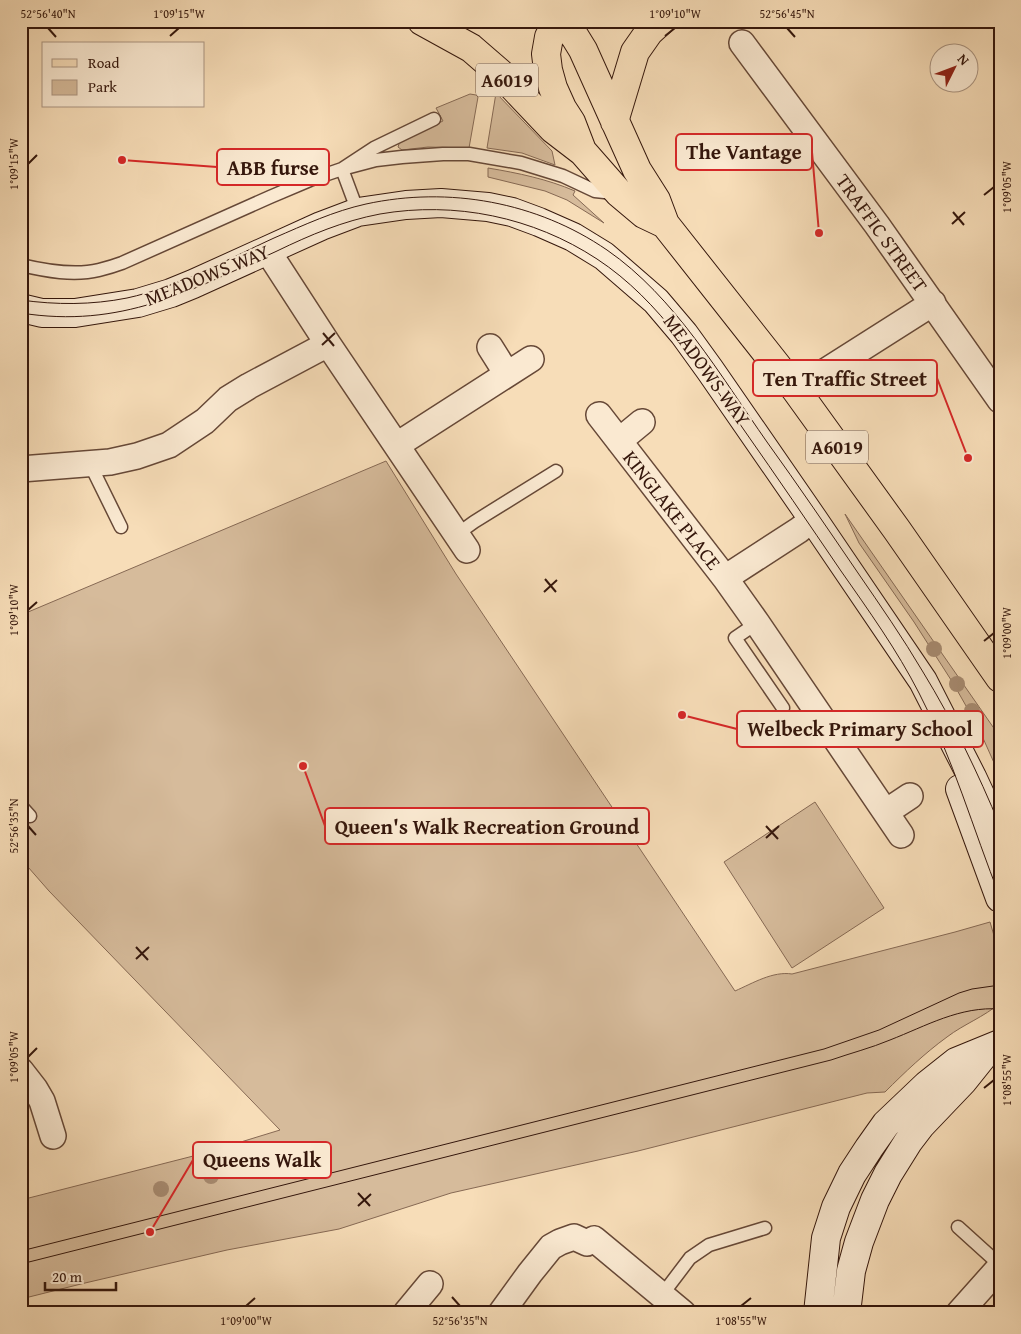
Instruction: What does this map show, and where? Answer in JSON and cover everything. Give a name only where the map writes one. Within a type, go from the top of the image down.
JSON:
[{"type":"main road","name":"A6019","points":[[422,21],[471,48],[501,74],[554,129],[583,152],[619,194],[644,214],[665,224]]},
{"type":"main road","name":"A6019","points":[[556,21],[549,37],[546,54],[548,70],[553,88],[571,122],[583,152]]},
{"type":"main road","name":"A6019","points":[[562,21],[583,50],[638,170],[656,200],[665,224],[796,390],[1000,678]]},
{"type":"main road","points":[[615,122],[635,52],[649,32],[662,21]]},
{"type":"street","name":"TRAFFIC STREET","points":[[742,43],[877,225],[1000,400]]},
{"type":"street","name":"MEADOWS WAY","points":[[21,308],[42,312],[75,313],[138,303],[193,284],[321,226],[358,212],[406,205],[441,203],[488,207],[512,212],[560,230],[604,256],[656,301],[684,334],[923,681],[1000,836]]},
{"type":"street","points":[[267,250],[462,543]]},
{"type":"street","name":"TRAFFIC STREET","points":[[796,390],[933,303]]},
{"type":"street","points":[[21,469],[110,462],[137,456],[169,445],[205,421],[228,399],[328,344]]},
{"type":"street","points":[[490,347],[507,374]]},
{"type":"street","points":[[397,445],[532,359]]},
{"type":"street","name":"KINGLAKE PLACE","points":[[599,415],[725,578],[901,835]]},
{"type":"street","name":"KINGLAKE PLACE","points":[[619,441],[642,422]]},
{"type":"street","name":"KINGLAKE PLACE","points":[[725,578],[813,519]]},
{"type":"street","name":"MEADOWS WAY","points":[[938,711],[949,760],[1000,898]]},
{"type":"street","points":[[886,812],[910,796]]},
{"type":"street","points":[[818,1313],[828,1230],[836,1207],[852,1174],[869,1148],[886,1124],[927,1085],[956,1062],[994,1047]]},
{"type":"street","points":[[846,1313],[851,1271],[859,1242],[875,1200],[888,1174],[921,1125],[994,1047]]},
{"type":"street","points":[[21,1070],[42,1101],[53,1136]]},
{"type":"street","points":[[501,1313],[551,1247],[574,1237],[588,1243],[594,1239],[683,1313]]},
{"type":"street","points":[[959,1313],[1000,1266]]},
{"type":"street","points":[[414,1310],[430,1284]]},
{"type":"lane","points":[[342,169],[374,148],[434,119]]},
{"type":"lane","points":[[21,265],[40,270],[67,272],[98,270],[122,263],[310,180],[376,160],[402,156],[469,154],[521,162],[564,176],[595,191],[619,194]]},
{"type":"lane","points":[[342,169],[358,212]]},
{"type":"lane","points":[[90,464],[120,527]]},
{"type":"lane","points":[[462,543],[474,522],[556,471]]},
{"type":"lane","points":[[757,623],[735,638],[783,708]]},
{"type":"lane","points":[[958,1227],[1000,1266]]},
{"type":"lane","points":[[662,1295],[690,1258],[709,1245],[765,1228]]},
{"type":"green space","points":[[496,93],[552,151],[555,165],[522,153],[487,148]]},
{"type":"green space","points":[[470,94],[478,97],[469,148],[428,147],[402,150],[398,147],[400,141],[443,121],[436,108]]},
{"type":"green space","points":[[488,168],[532,177],[575,191],[573,195],[604,223],[567,200],[545,191],[488,177]]},
{"type":"green space","points":[[386,461],[456,574],[735,991],[770,976],[792,974],[990,922],[1000,956],[1000,1003],[939,1043],[885,1092],[867,1093],[638,1151],[451,1193],[339,1229],[227,1250],[21,1299],[21,1200],[205,1153],[280,1130],[49,891],[21,859],[21,615]]},
{"type":"green space","points":[[845,514],[1000,737],[1000,776],[978,727],[953,683],[914,622],[859,543]]},
{"type":"green space","points":[[815,802],[884,908],[792,968],[724,862]]},
{"type":"tram line","points":[[21,300],[47,303],[87,303],[127,298],[146,293],[183,280],[331,214],[366,204],[397,199],[429,197],[491,202],[551,220],[580,234],[607,250],[654,290],[695,338],[714,364],[875,597],[915,659],[955,728],[1000,826]]},
{"type":"tram line","points":[[21,313],[57,317],[91,316],[123,311],[154,303],[214,280],[327,229],[353,220],[408,210],[465,211],[493,216],[547,232],[572,244],[620,276],[641,295],[678,337],[712,383],[892,646],[919,693],[942,743],[1000,897]]},
{"type":"tram line","points":[[21,1251],[824,1049],[879,1030],[959,993],[1000,985]]},
{"type":"tram line","points":[[21,1264],[831,1060],[883,1043],[957,1014],[985,1009],[1000,1009]]},
{"type":"place","name":"ABB furse","points":[[122,160]]},
{"type":"place","name":"The Vantage","points":[[819,233]]},
{"type":"place","name":"Ten Traffic Street","points":[[968,458]]},
{"type":"place","name":"Welbeck Primary School","points":[[682,715]]},
{"type":"place","name":"Queen's Walk Recreation Ground","points":[[303,766]]},
{"type":"place","name":"Queens Walk","points":[[150,1232]]}]
